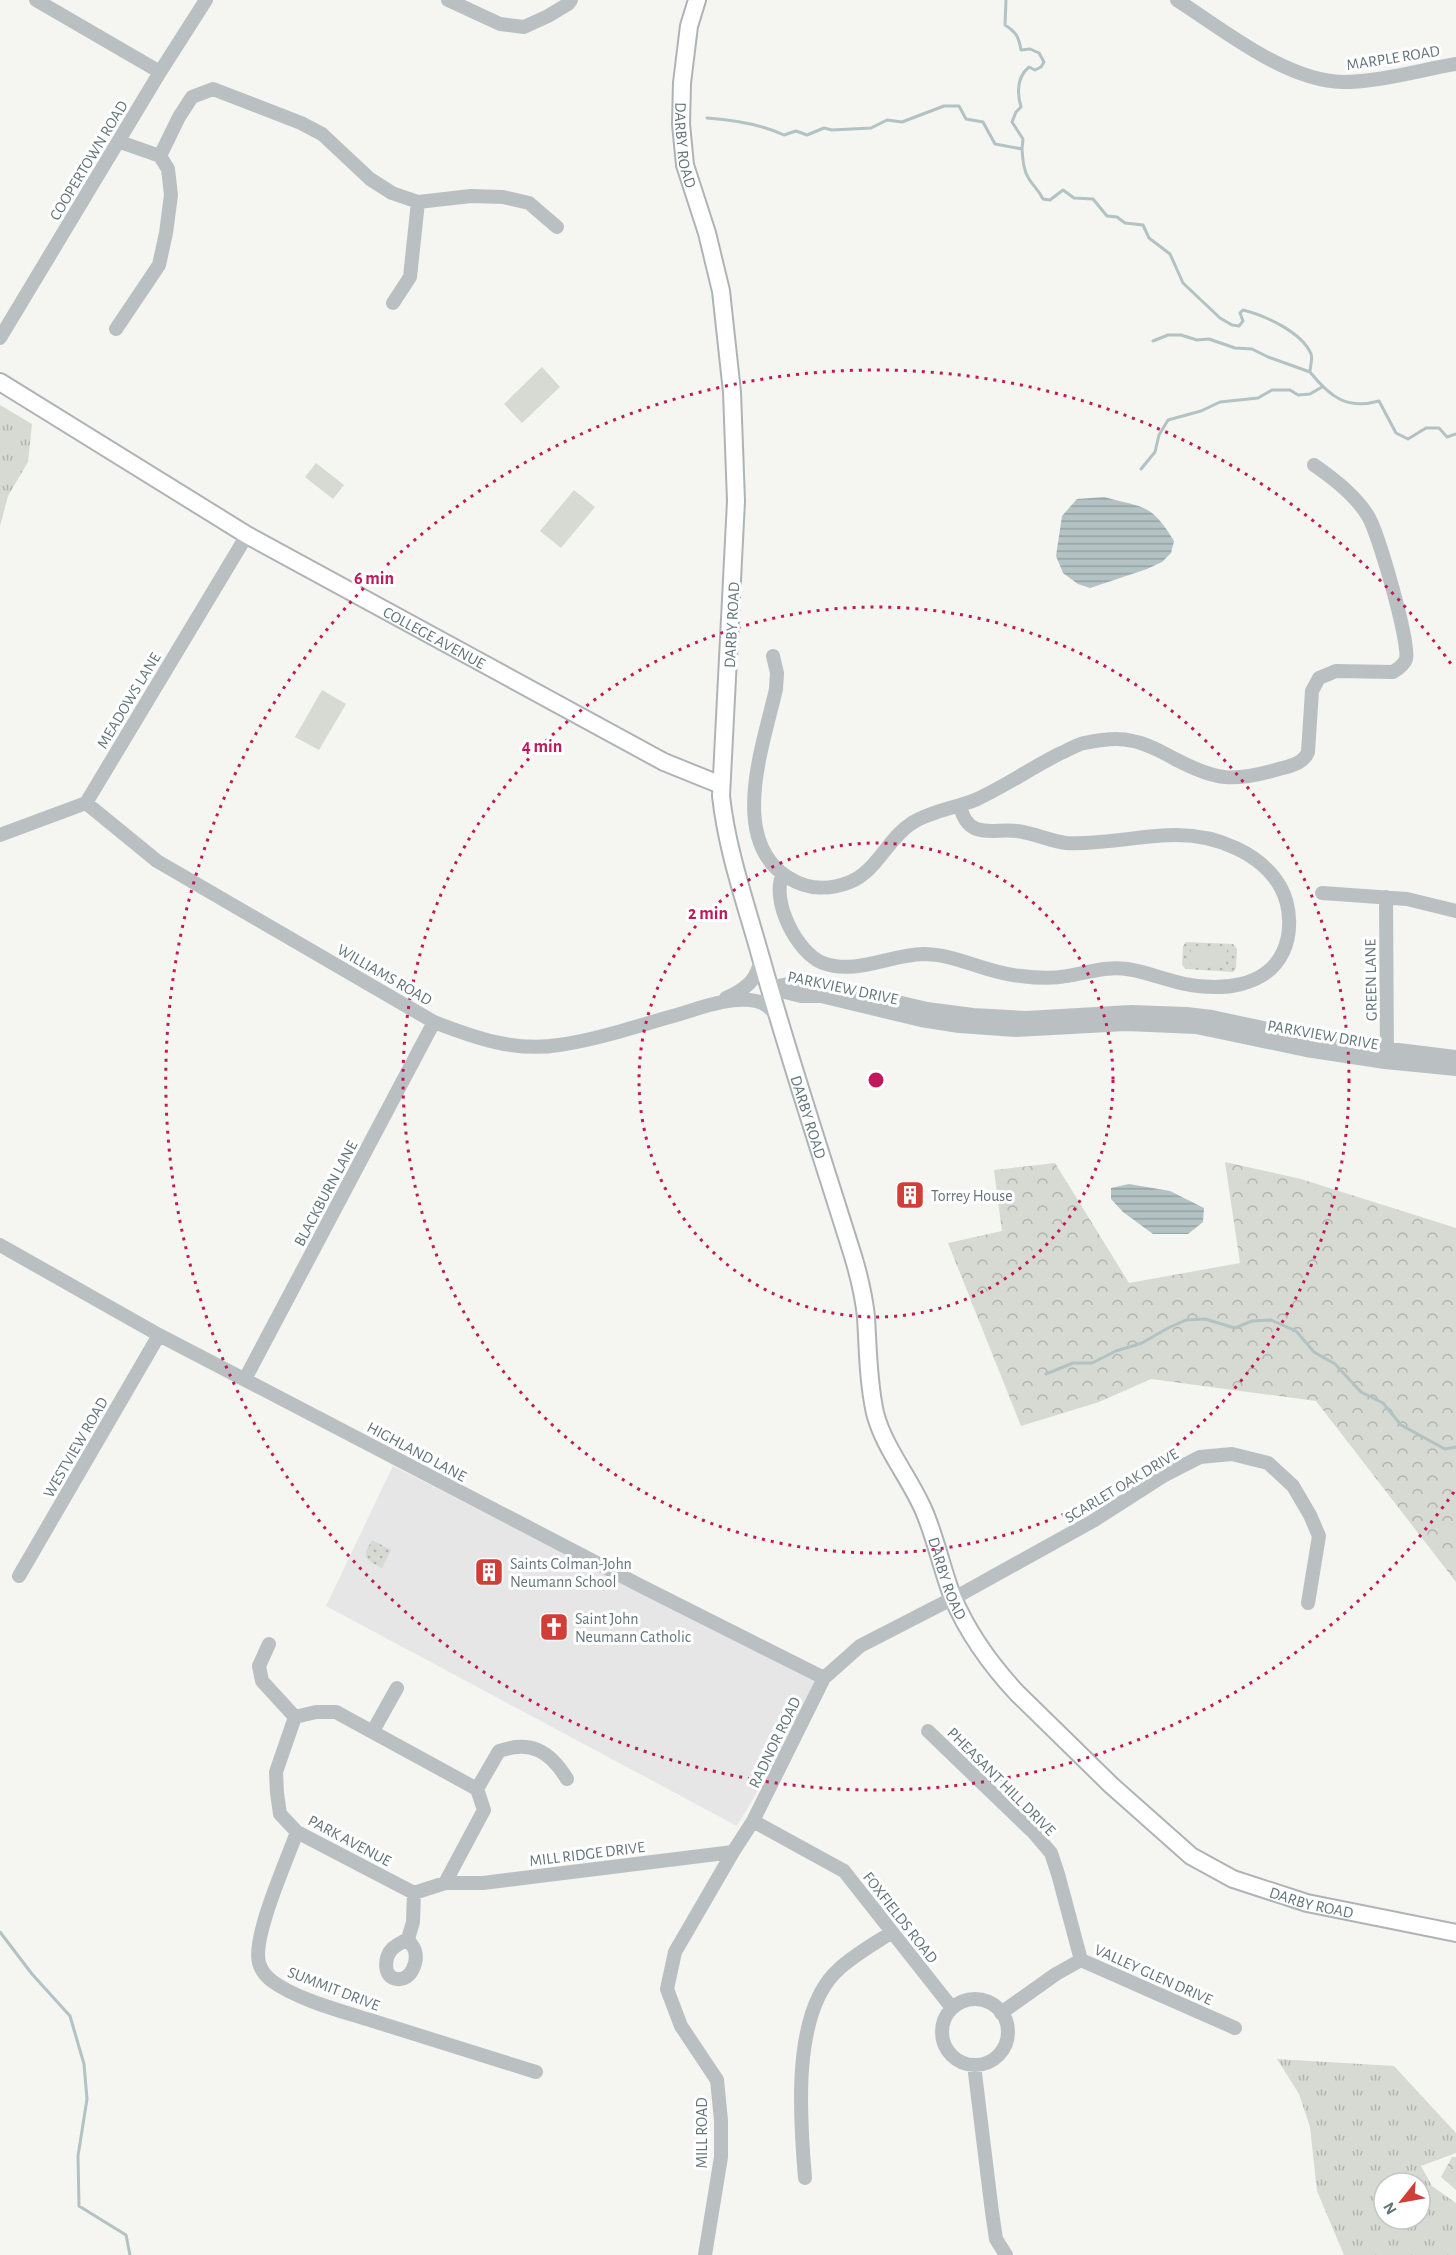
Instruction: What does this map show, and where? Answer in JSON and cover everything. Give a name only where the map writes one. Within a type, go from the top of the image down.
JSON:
[{"type":"main road","name":"DARBY ROAD","points":[[697,0],[689,26],[686,49],[681,124],[685,165],[721,291],[732,392],[736,501],[721,785],[724,821],[769,988],[854,1259],[865,1314],[875,1414],[923,1510],[953,1597],[975,1639],[1002,1677],[1111,1785],[1191,1856],[1233,1879],[1307,1903],[1456,1933]]},
{"type":"main road","name":"COLLEGE AVENUE","points":[[0,382],[247,535],[664,762],[721,785]]},
{"type":"street","points":[[36,0],[160,72]]},
{"type":"street","name":"COOPERTOWN ROAD","points":[[0,338],[120,142],[160,72],[206,0]]},
{"type":"street","points":[[448,0],[500,24],[524,27],[548,16],[571,0]]},
{"type":"street","name":"MARPLE ROAD","points":[[1177,0],[1268,59],[1288,69],[1320,79],[1353,81],[1456,64]]},
{"type":"street","points":[[160,156],[179,117],[192,97],[213,89],[301,123],[322,134],[370,179],[392,193],[418,202],[471,196],[503,196],[529,203],[556,227]]},
{"type":"street","points":[[116,329],[159,265],[171,195],[168,169],[160,156],[120,142]]},
{"type":"street","points":[[393,303],[410,277],[418,202]]},
{"type":"street","points":[[773,656],[777,673],[776,689],[754,781],[754,806],[759,838],[773,865],[799,884],[826,888],[848,883],[871,867],[909,824],[923,816],[978,799],[1034,767],[1081,744],[1105,740],[1136,741],[1199,771],[1225,778],[1249,777],[1293,765],[1304,759],[1308,752],[1312,691],[1319,678],[1335,671],[1385,673],[1400,668],[1406,660],[1404,637],[1373,526],[1360,504],[1314,465]]},
{"type":"street","name":"MEADOWS LANE","points":[[86,803],[247,535]]},
{"type":"street","points":[[0,835],[86,803]]},
{"type":"street","name":"WILLIAMS ROAD","points":[[86,803],[157,861],[434,1022],[473,1038],[509,1045],[559,1045],[739,1000],[758,1001],[770,1008],[778,1017]]},
{"type":"street","points":[[783,874],[778,892],[795,937],[807,954],[834,966],[873,963],[922,954],[960,960],[1018,976],[1063,977],[1118,968],[1186,984],[1233,987],[1252,981],[1274,966],[1283,953],[1288,934],[1286,898],[1270,873],[1239,850],[1204,838],[1181,835],[1064,843],[1016,831],[990,832],[970,824],[962,815],[960,806]]},
{"type":"street","points":[[1322,893],[1407,898],[1456,911]]},
{"type":"street","name":"GREEN LANE","points":[[1386,897],[1387,1056]]},
{"type":"street","name":"WILLIAMS ROAD","points":[[705,1007],[751,984],[757,974],[761,957]]},
{"type":"street","name":"PARKVIEW DRIVE","points":[[769,988],[798,982],[813,982],[905,1010],[973,1015],[1012,1024],[1160,1012],[1212,1017],[1299,1043],[1456,1069]]},
{"type":"street","name":"BLACKBURN LANE","points":[[245,1379],[434,1022]]},
{"type":"street","name":"PARKVIEW DRIVE","points":[[1387,1056],[1456,1057]]},
{"type":"street","name":"HIGHLAND LANE","points":[[0,1245],[159,1335],[641,1586],[824,1678]]},
{"type":"street","name":"WESTVIEW ROAD","points":[[19,1576],[159,1335]]},
{"type":"street","name":"SCARLET OAK DRIVE","points":[[953,1597],[1093,1521],[1163,1476],[1200,1457],[1232,1454],[1268,1463],[1293,1486],[1310,1515],[1319,1536],[1308,1603]]},
{"type":"street","name":"RADNOR ROAD","points":[[675,1952],[753,1821],[824,1678],[860,1646],[953,1597]]},
{"type":"street","points":[[269,1644],[259,1666],[262,1681],[295,1718],[316,1712],[336,1712],[477,1789],[484,1810],[445,1883]]},
{"type":"street","points":[[373,1731],[397,1688]]},
{"type":"street","name":"PARK AVENUE","points":[[295,1718],[276,1772],[280,1814],[297,1832],[414,1893]]},
{"type":"street","name":"PHEASANT HILL DRIVE","points":[[928,1731],[1034,1833],[1051,1853],[1081,1960]]},
{"type":"street","points":[[477,1789],[499,1751],[514,1746],[535,1747],[558,1765],[567,1779]]},
{"type":"street","name":"FOXFIELDS ROAD","points":[[753,1821],[844,1871],[952,2008]]},
{"type":"street","name":"SUMMIT DRIVE","points":[[297,1832],[273,1896],[258,1946],[259,1962],[271,1981],[336,2009],[536,2072]]},
{"type":"street","name":"MILL RIDGE DRIVE","points":[[414,1893],[445,1883],[483,1883],[733,1852]]},
{"type":"street","points":[[408,1939],[414,1893]]},
{"type":"street","points":[[805,2178],[800,2113],[804,2051],[811,2014],[822,1990],[837,1970],[892,1932]]},
{"type":"street","name":"MILL ROAD","points":[[675,1952],[667,1989],[681,2026],[717,2080],[721,2120],[721,2157],[705,2255]]},
{"type":"street","name":"VALLEY GLEN DRIVE","points":[[1001,2013],[1056,1974],[1081,1960],[1235,2028]]},
{"type":"street","points":[[978,1999],[988,2002],[1001,2013],[1008,2032],[1003,2049],[993,2060],[974,2065],[963,2063],[954,2058],[944,2045],[942,2026],[945,2016],[959,2002],[978,1999]]},
{"type":"street","points":[[974,2065],[996,2239],[1006,2255]]},
{"type":"shaded area","points":[[1104,497],[1138,506],[1152,513],[1174,541],[1171,553],[1162,562],[1090,588],[1078,584],[1063,573],[1056,556],[1062,516],[1077,499]]},
{"type":"shaded area","points":[[1129,1184],[1170,1191],[1204,1208],[1203,1222],[1188,1234],[1153,1234],[1123,1212],[1111,1199],[1111,1188]]},
{"type":"shaded area","points":[[393,1466],[816,1681],[816,1693],[737,1826],[326,1606]]},
{"type":"green space","points":[[542,367],[560,387],[522,423],[504,404]]},
{"type":"green space","points":[[0,405],[32,424],[28,462],[8,496],[0,526]]},
{"type":"green space","points":[[316,463],[344,485],[333,499],[305,477]]},
{"type":"green space","points":[[574,490],[595,507],[561,548],[540,531]]},
{"type":"green space","points":[[322,690],[346,704],[319,750],[295,737]]},
{"type":"green space","points":[[1186,942],[1233,944],[1237,949],[1236,968],[1233,972],[1186,969],[1182,965],[1183,946]]},
{"type":"green space","points":[[1191,947],[1227,949],[1226,966],[1190,964]]},
{"type":"green space","points":[[1225,1162],[1301,1179],[1456,1228],[1456,1582],[1316,1401],[1151,1379],[1099,1402],[1021,1426],[948,1243],[1002,1231],[994,1170],[1055,1163],[1129,1283],[1240,1263]]},
{"type":"green space","points":[[372,1540],[391,1550],[382,1568],[370,1562],[366,1557],[366,1551]]},
{"type":"green space","points":[[1277,2059],[1394,2066],[1456,2133],[1456,2153],[1421,2166],[1424,2171],[1372,2171],[1372,2231],[1432,2231],[1432,2186],[1456,2203],[1456,2255],[1344,2255],[1317,2191],[1310,2127],[1299,2094]]},
{"type":"green space","points":[[1452,2157],[1456,2157],[1456,2190],[1441,2177]]},
{"type":"waterway","points":[[1006,0],[1005,25],[1016,35],[1021,50],[1030,49],[1039,53],[1044,62],[1035,70],[1029,67],[1020,80],[1021,107],[1012,122],[1023,139],[1022,149]]},
{"type":"waterway","points":[[707,118],[747,123],[784,135],[796,131],[807,135],[824,128],[832,130],[871,128],[887,120],[902,122],[944,106],[959,106],[966,119],[983,122],[995,144],[1022,149],[1027,176],[1043,199],[1050,200],[1063,190],[1074,198],[1093,199],[1107,216],[1117,217],[1125,223],[1143,225],[1149,238],[1170,254],[1183,283],[1220,318],[1239,326],[1243,321],[1240,313],[1243,310],[1271,320],[1291,332],[1300,339],[1311,354],[1310,372],[1332,395],[1358,404],[1379,401],[1396,433],[1408,439],[1426,428],[1439,428],[1447,437],[1456,434]]},
{"type":"waterway","points":[[1153,341],[1168,335],[1181,335],[1197,340],[1209,339],[1235,348],[1252,349],[1310,372]]},
{"type":"waterway","points":[[1141,469],[1155,452],[1159,435],[1168,420],[1201,411],[1220,402],[1258,398],[1272,390],[1290,390],[1298,395],[1310,394],[1322,387]]},
{"type":"waterway","points":[[1046,1374],[1073,1363],[1092,1363],[1116,1351],[1142,1343],[1186,1320],[1205,1319],[1235,1328],[1252,1321],[1271,1320],[1296,1331],[1314,1352],[1335,1364],[1361,1392],[1383,1403],[1401,1425],[1445,1449],[1456,1447]]},
{"type":"waterway","points":[[0,1932],[32,1974],[70,2016],[84,2064],[87,2099],[78,2156],[79,2206],[126,2235],[130,2255]]},
{"type":"place","name":"Torrey House","points":[[910,1195]]},
{"type":"place","name":"Saints Colman-John Neumann School","points":[[489,1572]]},
{"type":"place","name":"Saint John Neumann Catholic","points":[[554,1627]]}]
